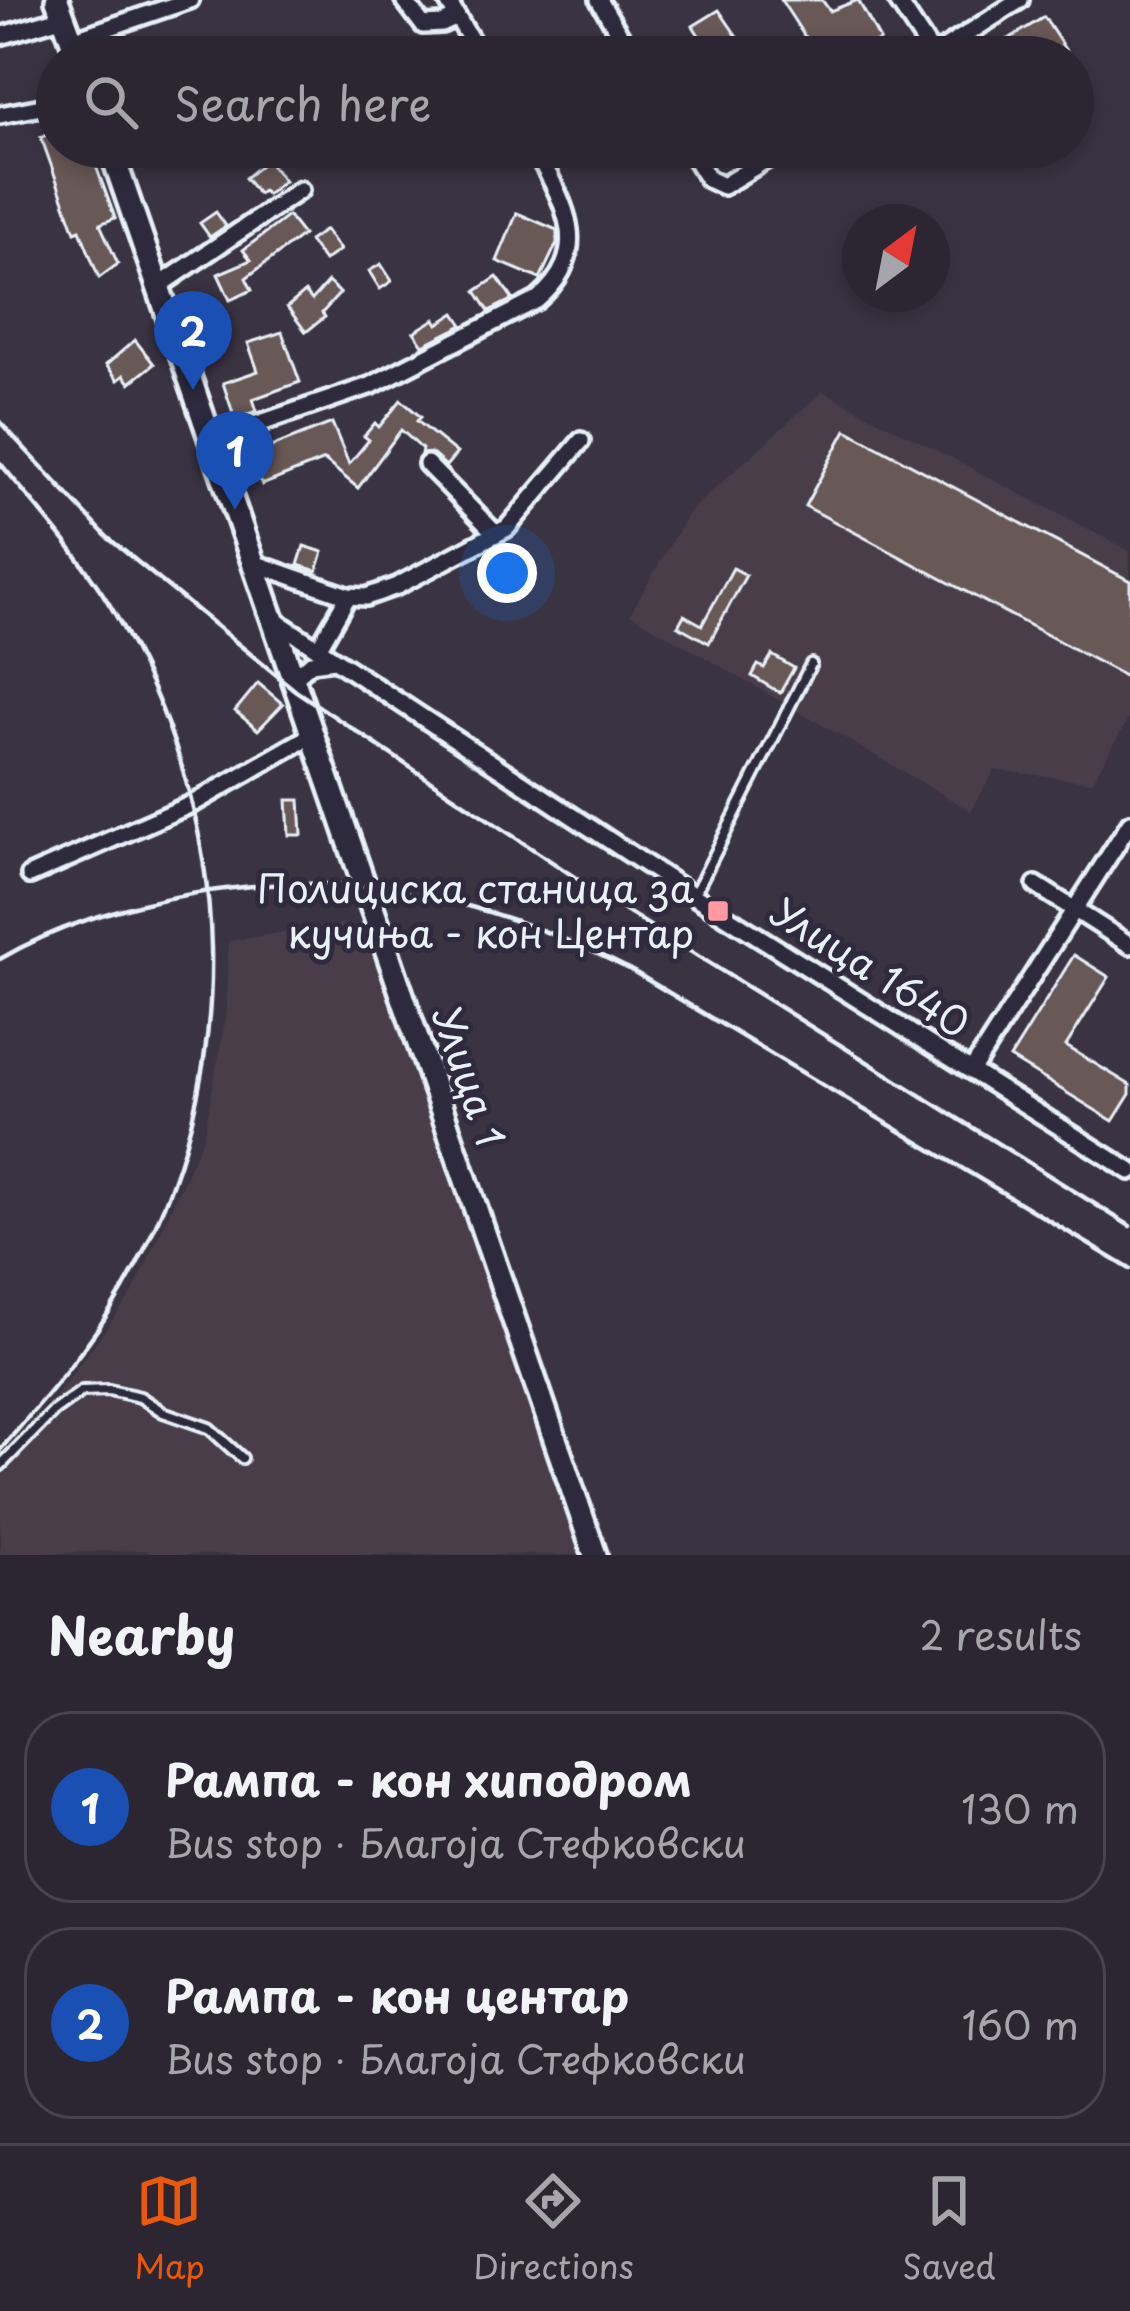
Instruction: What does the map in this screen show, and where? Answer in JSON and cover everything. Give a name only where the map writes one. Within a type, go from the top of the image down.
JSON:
[{"type":"main road","name":"Улица 1","points":[[117,168],[595,1555]]},
{"type":"street","points":[[104,36],[190,0]]},
{"type":"street","points":[[404,0],[423,25],[457,17]]},
{"type":"street","points":[[447,0],[468,36]]},
{"type":"street","points":[[599,0],[620,36]]},
{"type":"street","points":[[897,0],[920,36]]},
{"type":"street","points":[[964,36],[1020,0]]},
{"type":"street","points":[[0,36],[60,9]]},
{"type":"street","points":[[0,115],[36,108]]},
{"type":"street","points":[[211,440],[372,385],[537,300],[552,287],[573,249],[568,223],[543,168]]},
{"type":"street","points":[[700,168],[707,179],[723,186],[753,168]]},
{"type":"street","points":[[156,288],[299,190]]},
{"type":"street","points":[[254,563],[348,596],[366,597],[398,586],[519,517],[580,441]]},
{"type":"street","points":[[427,464],[496,534]]},
{"type":"street","points":[[318,649],[348,596]]},
{"type":"street","name":"Улица 1640","points":[[276,621],[694,896],[1130,1171]]},
{"type":"street","points":[[293,680],[311,663],[334,660]]},
{"type":"street","points":[[30,875],[194,803],[312,735]]},
{"type":"street","points":[[972,1070],[1130,824]]},
{"type":"street","points":[[1036,885],[1130,945]]},
{"type":"lane","points":[[694,896],[811,664]]},
{"type":"lane","points":[[0,1466],[55,1410],[82,1391],[109,1390],[140,1397],[163,1412],[209,1428],[242,1458]]},
{"type":"shaded area","points":[[823,391],[1130,551],[1130,716],[1092,782],[995,770],[971,811],[630,614],[688,513]]},
{"type":"shaded area","points":[[340,924],[382,924],[599,1555],[149,1555],[147,1550],[0,1555],[0,1470],[133,1293],[204,1135],[227,1011],[228,941]]},
{"type":"building","points":[[781,0],[822,0],[830,11],[858,0],[878,36],[804,36]]},
{"type":"building","points":[[719,10],[737,36],[699,36],[693,26]]},
{"type":"building","points":[[1044,17],[1056,36],[1014,36]]},
{"type":"building","points":[[52,168],[97,168],[115,218],[100,224],[118,264],[99,278],[80,230],[75,232]]},
{"type":"building","points":[[257,168],[273,168],[284,181],[267,195],[258,194],[245,178]]},
{"type":"building","points":[[216,212],[226,226],[210,237],[200,223]]},
{"type":"building","points":[[517,213],[557,230],[557,243],[540,279],[497,261]]},
{"type":"building","points":[[288,216],[303,235],[246,278],[252,290],[230,300],[218,274],[251,260],[243,250]]},
{"type":"building","points":[[325,230],[340,250],[324,261],[309,241]]},
{"type":"building","points":[[381,264],[392,281],[380,289],[369,271]]},
{"type":"building","points":[[497,277],[513,299],[489,311],[476,291]]},
{"type":"building","points":[[328,282],[340,293],[322,313],[325,317],[306,332],[287,307],[305,292],[312,300]]},
{"type":"building","points":[[455,313],[463,325],[423,345],[414,332]]},
{"type":"building","points":[[282,332],[300,382],[253,399],[257,411],[235,419],[223,383],[258,371],[248,343]]},
{"type":"building","points":[[135,340],[154,364],[130,383],[124,375],[118,380],[106,365]]},
{"type":"building","points":[[401,400],[421,417],[417,421],[457,453],[446,466],[431,453],[421,454],[422,449],[401,430],[358,488],[324,460],[262,485],[250,455],[332,423],[349,464],[369,440],[364,436],[375,423],[379,427]]},
{"type":"building","points":[[846,430],[1130,581],[1130,679],[805,506]]},
{"type":"building","points":[[304,546],[323,552],[317,571],[298,565]]},
{"type":"building","points":[[733,568],[746,575],[709,643],[678,626],[684,615],[702,625]]},
{"type":"building","points":[[772,655],[794,668],[780,693],[752,676]]},
{"type":"building","points":[[258,683],[283,704],[258,730],[235,711]]},
{"type":"building","points":[[287,800],[300,800],[302,835],[289,835]]},
{"type":"building","points":[[1074,955],[1109,977],[1066,1046],[1130,1085],[1130,1094],[1113,1121],[1010,1058]]},
{"type":"railway","points":[[0,422],[107,537],[296,691],[621,908],[1130,1226]]},
{"type":"railway","points":[[0,463],[99,588],[153,688],[184,773],[203,859],[211,948],[207,1036],[191,1123],[163,1209],[109,1312],[0,1450]]},
{"type":"railway","points":[[0,959],[43,937],[141,904],[247,887],[351,885],[489,912],[631,970],[1130,1269]]},
{"type":"place","name":"Рампа - кон центар","points":[[193,390]]},
{"type":"place","name":"Рампа - кон хиподром","points":[[235,510]]},
{"type":"place","name":"Полициска станица за кучиња - кон Центар","points":[[718,911]]}]
